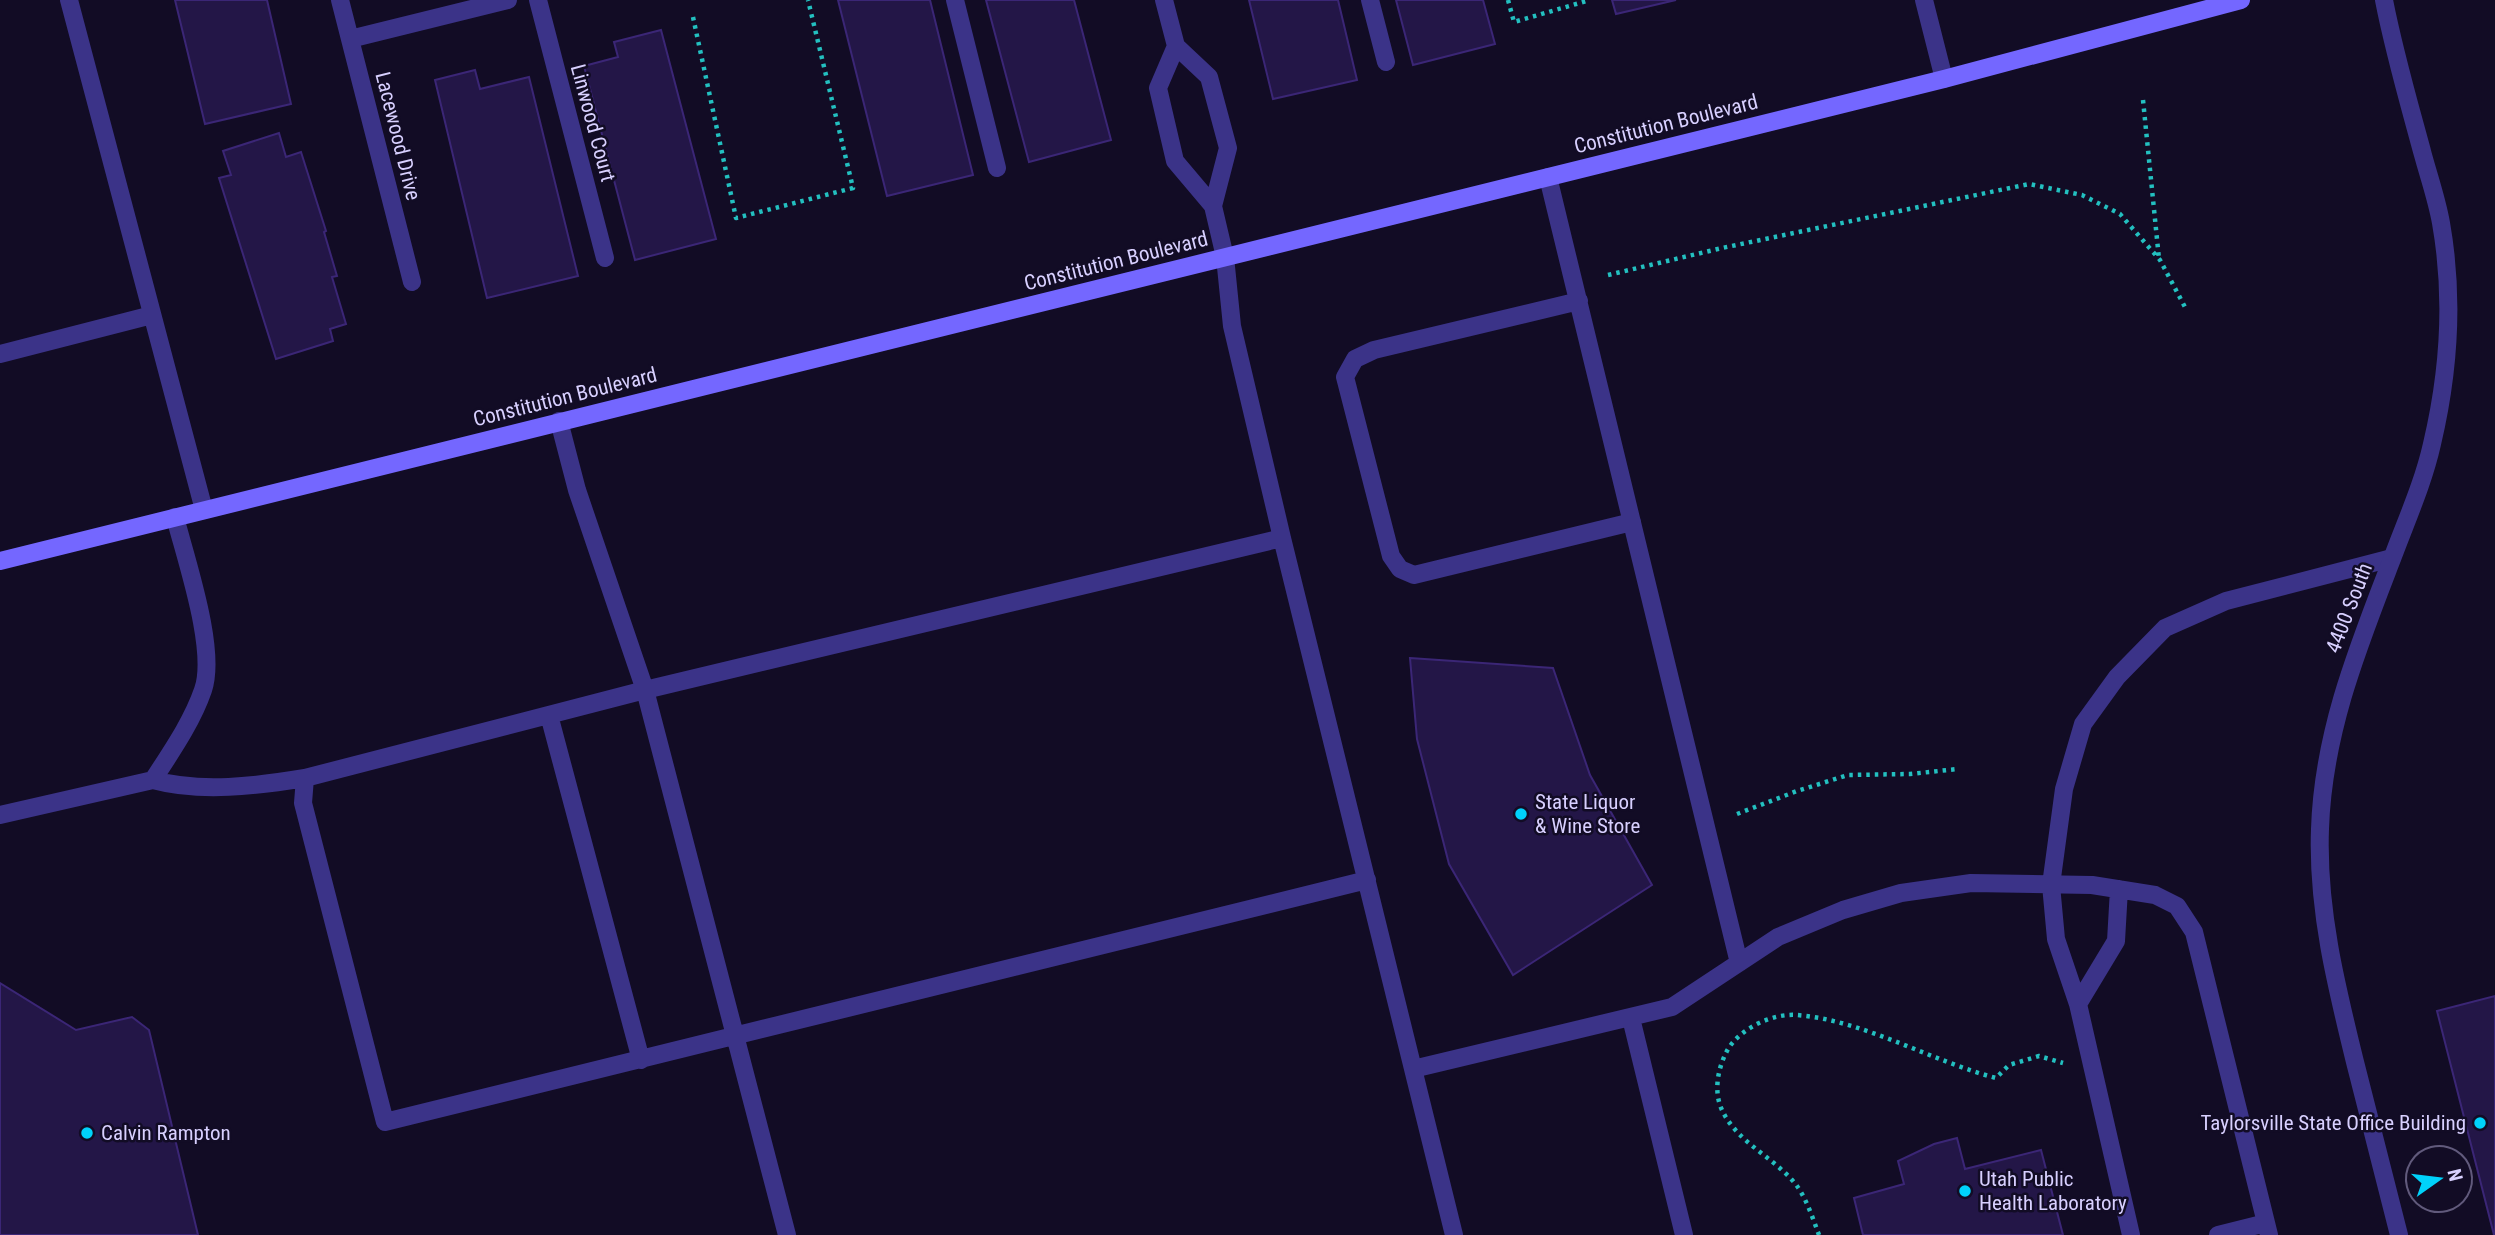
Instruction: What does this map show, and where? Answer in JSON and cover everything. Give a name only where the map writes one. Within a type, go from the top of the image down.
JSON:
[{"type":"main road","name":"Constitution Boulevard","points":[[0,561],[1944,79],[2241,0]]},
{"type":"street","points":[[69,0],[204,510]]},
{"type":"street","name":"Lacewood Drive","points":[[340,0],[412,282]]},
{"type":"street","points":[[350,39],[508,0]]},
{"type":"street","name":"Linwood Court","points":[[538,0],[605,258]]},
{"type":"street","points":[[955,0],[998,168]]},
{"type":"street","points":[[1164,0],[1176,46],[1209,77],[1228,148],[1213,206],[1224,257],[1232,326],[1454,1235]]},
{"type":"street","points":[[1370,0],[1386,62]]},
{"type":"street","points":[[1924,0],[1944,79]]},
{"type":"street","name":"4400 South","points":[[2384,0],[2440,220],[2447,267],[2447,356],[2432,446],[2417,494],[2339,702],[2324,777],[2320,882],[2334,976],[2399,1235]]},
{"type":"street","points":[[1176,46],[1158,88],[1175,161],[1213,206]]},
{"type":"street","points":[[1548,177],[1739,963]]},
{"type":"street","points":[[1579,301],[1374,350],[1355,359],[1345,377],[1391,556],[1400,569],[1414,575],[1632,522]]},
{"type":"street","points":[[0,354],[152,315]]},
{"type":"street","points":[[559,421],[577,490],[645,690],[788,1235]]},
{"type":"street","points":[[153,780],[178,740],[204,689],[206,642],[175,517]]},
{"type":"street","points":[[0,815],[153,780],[178,787],[266,784],[305,778],[645,690],[1282,538]]},
{"type":"street","points":[[2131,1235],[2078,1004],[2056,939],[2051,885],[2064,789],[2083,724],[2116,677],[2165,628],[2226,601],[2392,558]]},
{"type":"street","points":[[548,715],[641,1060]]},
{"type":"street","points":[[305,778],[303,803],[385,1122],[1367,880]]},
{"type":"street","points":[[1413,1069],[1672,1007],[1778,937],[1843,910],[1901,893],[1971,883],[2092,885],[2155,895],[2178,906],[2194,932],[2268,1229],[2218,1235]]},
{"type":"street","points":[[2078,1004],[2116,941],[2119,889]]},
{"type":"street","points":[[1631,1018],[1685,1235]]},
{"type":"path","points":[[693,17],[736,218],[853,188],[808,0]]},
{"type":"path","points":[[1508,0],[1514,22],[1590,0]]},
{"type":"path","points":[[2143,100],[2160,260]]},
{"type":"path","points":[[1608,275],[1722,248],[2029,184],[2082,195],[2120,214],[2160,260],[2186,309]]},
{"type":"path","points":[[1737,814],[1849,775],[1910,774],[1958,769]]},
{"type":"path","points":[[1819,1235],[1797,1186],[1731,1125],[1721,1108],[1717,1080],[1723,1059],[1734,1040],[1753,1027],[1772,1018],[1795,1015],[1825,1020],[1862,1030],[1966,1070],[1996,1078],[2009,1065],[2039,1056],[2057,1063],[2092,1064]]},
{"type":"building","points":[[175,0],[267,0],[291,104],[205,124]]},
{"type":"building","points":[[838,0],[930,0],[973,175],[887,196]]},
{"type":"building","points":[[986,0],[1074,0],[1111,140],[1029,162]]},
{"type":"building","points":[[1249,0],[1338,0],[1357,80],[1273,99]]},
{"type":"building","points":[[1396,0],[1483,0],[1495,44],[1413,65]]},
{"type":"building","points":[[1612,0],[1676,0],[1616,14]]},
{"type":"building","points":[[661,30],[716,239],[635,260],[584,66],[618,57],[614,42]]},
{"type":"building","points":[[475,70],[480,89],[529,77],[578,276],[487,298],[435,80]]},
{"type":"building","points":[[279,133],[286,157],[301,152],[326,231],[324,232],[337,276],[332,277],[346,324],[330,329],[333,341],[276,359],[219,178],[231,175],[223,151]]},
{"type":"building","points":[[1410,658],[1553,668],[1590,775],[1652,885],[1513,975],[1449,864],[1417,739]]},
{"type":"building","name":"Calvin Rampton","points":[[0,983],[76,1030],[132,1017],[149,1030],[198,1235],[0,1235]]},
{"type":"building","name":"Taylorsville State Office Building","points":[[2495,996],[2495,1235],[2474,1156],[2474,1144],[2471,1144],[2437,1011]]},
{"type":"building","name":"Utah Public Health Laboratory","points":[[1957,1138],[1965,1169],[2041,1150],[2063,1235],[1863,1235],[1854,1198],[1904,1184],[1898,1161],[1934,1144]]},
{"type":"place","name":"State Liquor & Wine Store","points":[[1521,814]]},
{"type":"place","name":"Taylorsville State Office Building","points":[[2480,1123]]},
{"type":"place","name":"Calvin Rampton","points":[[87,1133]]},
{"type":"place","name":"Utah Public Health Laboratory","points":[[1965,1191]]}]
